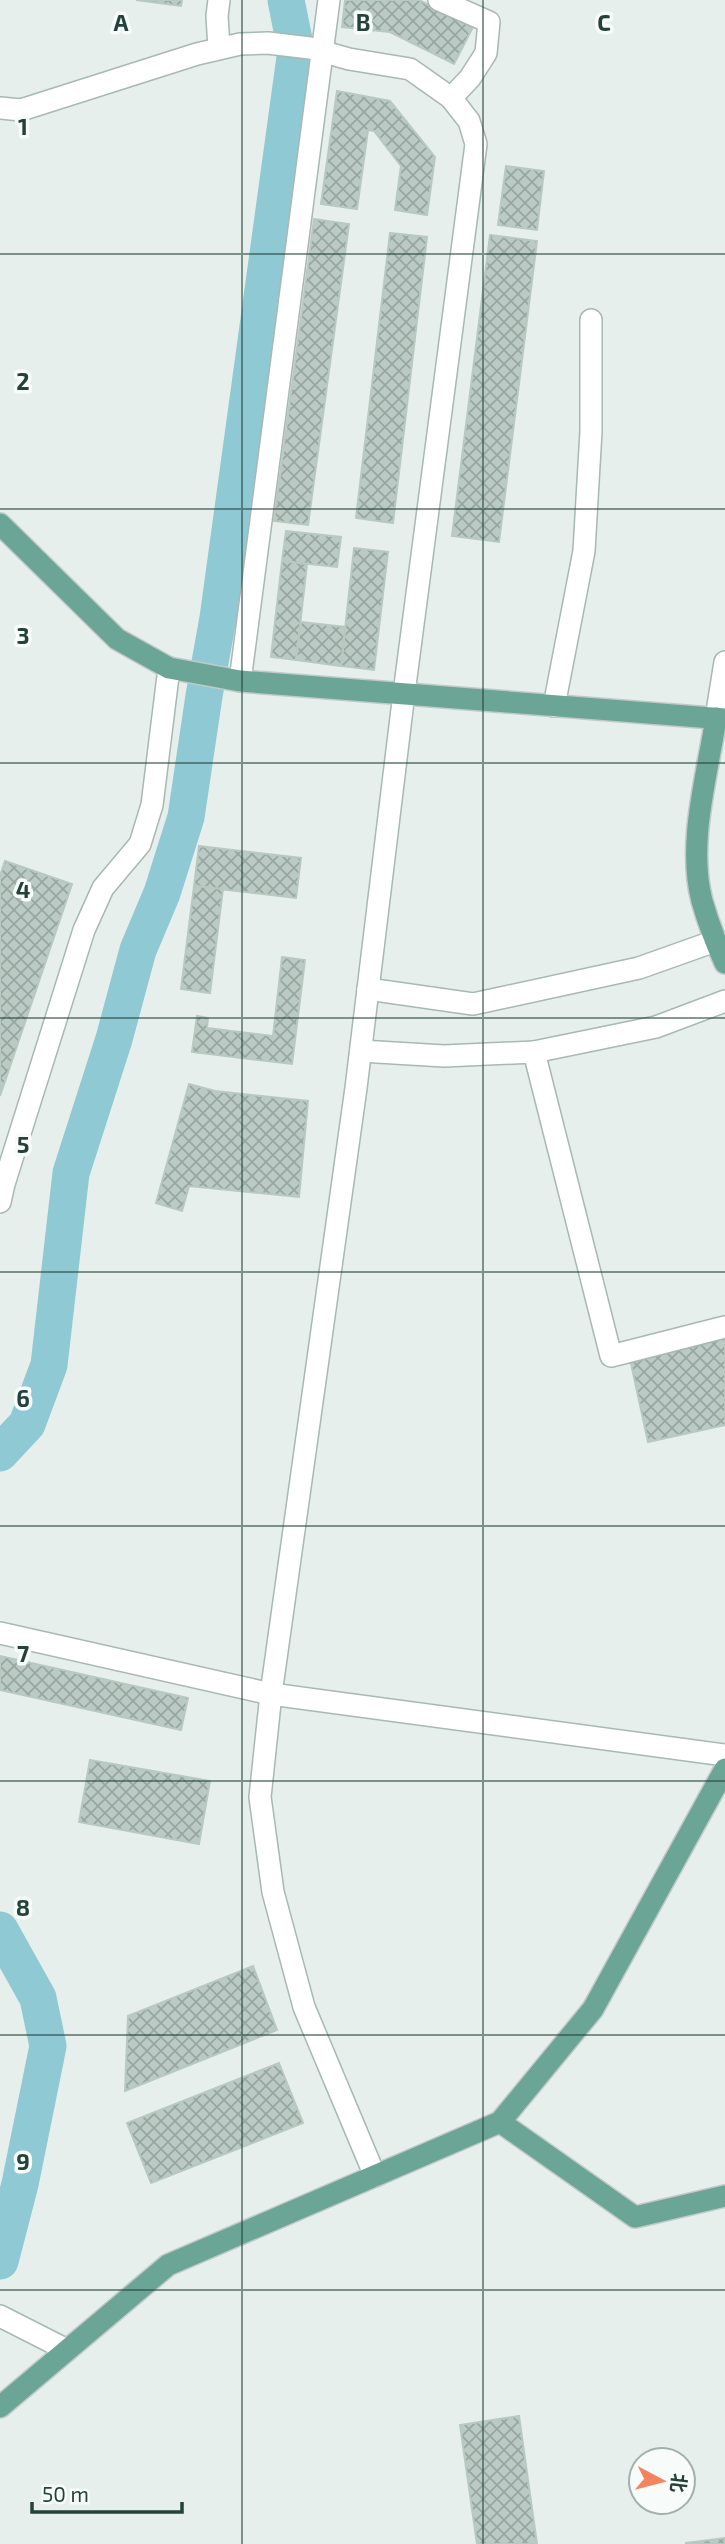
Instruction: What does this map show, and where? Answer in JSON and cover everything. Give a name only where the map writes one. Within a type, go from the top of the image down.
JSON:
[{"type":"main road","points":[[0,524],[117,639],[169,668],[234,680],[720,719],[697,836],[702,901],[725,963]]},
{"type":"main road","points":[[0,2407],[168,2264],[500,2122],[593,2009],[725,1769]]},
{"type":"main road","points":[[500,2122],[635,2217],[725,2196]]},
{"type":"street","points":[[219,0],[216,16],[219,48]]},
{"type":"street","points":[[234,680],[316,49],[328,0]]},
{"type":"street","points":[[439,0],[489,22],[486,54],[470,78],[451,98]]},
{"type":"street","points":[[0,108],[22,110],[219,48],[268,43],[316,49],[349,59],[410,69],[451,98],[469,121],[476,144],[360,1051],[271,1693],[260,1797],[273,1892],[304,2007],[375,2176]]},
{"type":"street","points":[[554,706],[583,551],[591,431],[591,320]]},
{"type":"street","points":[[720,719],[725,663]]},
{"type":"street","points":[[0,1202],[83,930],[103,888],[140,844],[152,805],[169,668]]},
{"type":"street","points":[[368,989],[473,1004],[639,968],[715,941]]},
{"type":"street","points":[[360,1051],[444,1056],[534,1052],[656,1027],[725,1001]]},
{"type":"street","points":[[534,1052],[611,1356],[725,1327]]},
{"type":"street","points":[[0,1633],[271,1693],[725,1755]]},
{"type":"street","points":[[0,2316],[67,2350]]},
{"type":"building","points":[[136,0],[182,0],[181,6]]},
{"type":"building","points":[[345,0],[419,0],[473,27],[454,64],[390,32],[342,27]]},
{"type":"building","points":[[337,91],[390,101],[435,157],[427,215],[395,210],[401,166],[374,131],[368,130],[357,209],[321,204]]},
{"type":"building","points":[[506,166],[544,171],[537,230],[498,225]]},
{"type":"building","points":[[314,219],[349,224],[308,525],[274,521]]},
{"type":"building","points":[[390,233],[427,237],[393,523],[356,518]]},
{"type":"building","points":[[490,235],[537,241],[499,542],[452,536]]},
{"type":"building","points":[[286,531],[341,537],[337,567],[282,561]]},
{"type":"building","points":[[354,548],[388,552],[374,670],[341,666]]},
{"type":"building","points":[[282,561],[307,564],[296,660],[271,657]]},
{"type":"building","points":[[301,622],[345,627],[341,666],[296,660]]},
{"type":"building","points":[[199,846],[301,858],[296,898],[194,886]]},
{"type":"building","points":[[5,861],[72,884],[0,1096],[0,876]]},
{"type":"building","points":[[194,886],[223,889],[210,993],[181,989]]},
{"type":"building","points":[[282,957],[305,960],[292,1064],[192,1052],[197,1016],[208,1018],[207,1028],[273,1036]]},
{"type":"building","points":[[189,1084],[215,1091],[308,1101],[299,1197],[189,1186],[182,1211],[156,1203]]},
{"type":"building","points":[[725,1338],[725,1425],[648,1442],[630,1359]]},
{"type":"building","points":[[0,1656],[188,1698],[181,1730],[0,1690]]},
{"type":"building","points":[[90,1760],[210,1781],[199,1844],[79,1822]]},
{"type":"building","points":[[253,1966],[277,2030],[125,2091],[128,2016]]},
{"type":"building","points":[[279,2063],[303,2123],[151,2183],[127,2123]]},
{"type":"building","points":[[519,2416],[537,2544],[477,2544],[460,2425]]},
{"type":"building","points":[[725,2538],[725,2544],[686,2544],[686,2543]]},
{"type":"waterway","points":[[0,1453],[27,1424],[49,1365],[71,1173],[114,1039],[138,950],[162,893],[186,817],[218,618],[296,50],[286,0]]},
{"type":"waterway","points":[[0,1930],[38,1998],[48,2046],[20,2184],[0,2261]]}]
